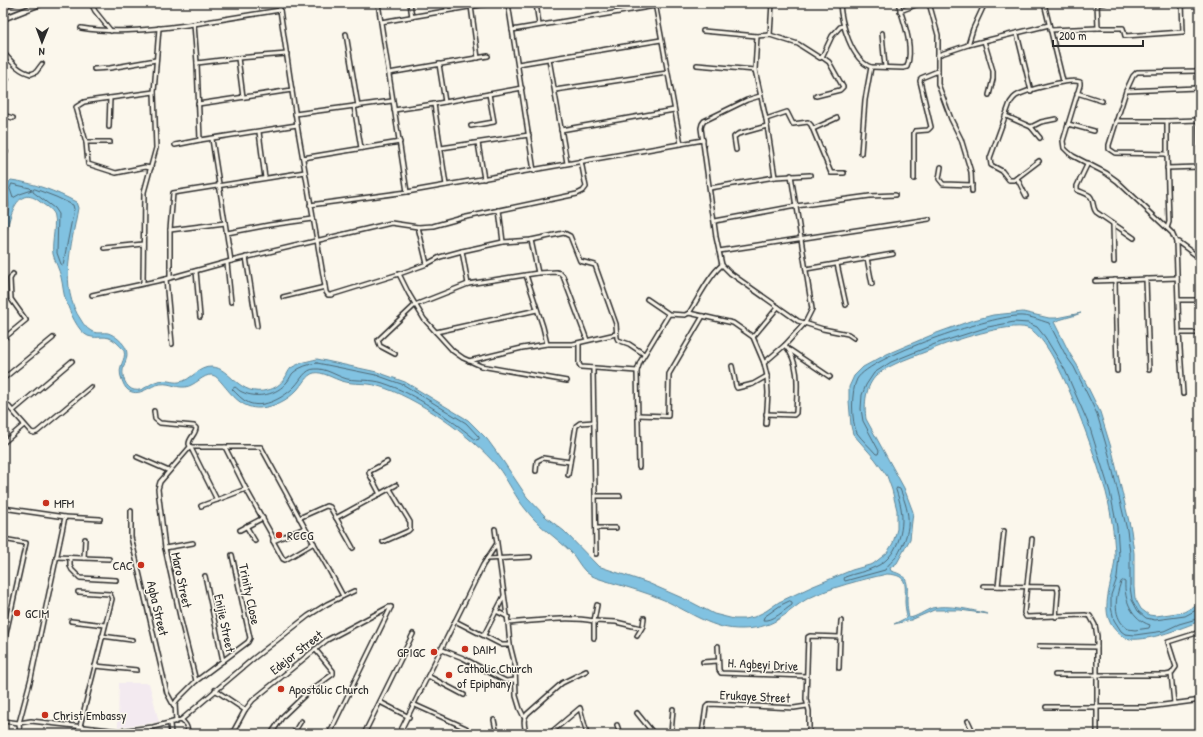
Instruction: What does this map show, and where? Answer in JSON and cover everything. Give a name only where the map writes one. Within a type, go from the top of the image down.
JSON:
[{"type":"main road","points":[[4,13],[28,3]]},
{"type":"main road","points":[[3,19],[43,3]]},
{"type":"street","points":[[91,3],[95,11],[111,31]]},
{"type":"street","points":[[279,3],[295,114],[316,241],[326,292],[328,295],[399,274],[427,264],[440,257],[462,251],[503,242],[531,240],[564,233],[570,236],[580,262],[595,266],[616,324],[616,334],[618,340],[629,344],[644,354]]},
{"type":"street","points":[[378,3],[407,192]]},
{"type":"street","points":[[410,3],[412,16]]},
{"type":"street","points":[[446,3],[447,10]]},
{"type":"street","points":[[381,22],[492,3]]},
{"type":"street","points":[[508,3],[534,171]]},
{"type":"street","points":[[536,3],[539,25]]},
{"type":"street","points":[[770,35],[772,3]]},
{"type":"street","points":[[840,3],[843,26],[850,44],[861,60],[867,66],[871,67],[903,68],[907,67],[908,63],[908,32],[898,3]]},
{"type":"street","points":[[900,11],[921,3]]},
{"type":"street","points":[[929,3],[938,35],[938,84],[961,139],[971,172],[972,191]]},
{"type":"street","points":[[968,45],[984,3]]},
{"type":"street","points":[[1044,3],[1063,81]]},
{"type":"street","points":[[1098,28],[1097,4],[1105,3]]},
{"type":"street","points":[[1050,30],[1124,28],[1125,36],[1184,32],[1182,3]]},
{"type":"street","points":[[512,30],[655,4],[681,144]]},
{"type":"street","points":[[471,6],[478,58]]},
{"type":"street","points":[[3,7],[4,13]]},
{"type":"street","points":[[81,28],[111,31],[159,28],[280,10]]},
{"type":"street","points":[[194,24],[200,140]]},
{"type":"street","points":[[938,55],[968,45],[1049,25]]},
{"type":"street","points":[[822,57],[834,32],[840,26],[843,26]]},
{"type":"street","points":[[143,283],[144,192],[156,148],[154,92],[159,28]]},
{"type":"street","points":[[703,31],[757,36],[770,35],[798,44],[820,58],[822,57],[829,62],[843,87],[840,90],[816,96]]},
{"type":"street","points":[[882,33],[885,67]]},
{"type":"street","points":[[346,34],[362,148]]},
{"type":"street","points":[[1017,34],[1031,91]]},
{"type":"street","points":[[757,36],[755,70],[766,119],[775,177]]},
{"type":"street","points":[[518,64],[661,40]]},
{"type":"street","points":[[984,41],[994,79],[989,95]]},
{"type":"street","points":[[3,52],[13,64],[24,72],[31,74],[36,72],[42,64]]},
{"type":"street","points":[[197,63],[287,54]]},
{"type":"street","points":[[389,73],[488,56]]},
{"type":"street","points":[[238,58],[242,97]]},
{"type":"street","points":[[549,59],[567,163]]},
{"type":"street","points":[[94,70],[156,60]]},
{"type":"street","points":[[439,64],[445,102]]},
{"type":"street","points":[[697,65],[755,70]]},
{"type":"street","points":[[861,153],[865,100],[871,67]]},
{"type":"street","points":[[914,179],[914,131],[928,130],[931,126],[920,81],[921,78],[938,71]]},
{"type":"street","points":[[1167,154],[1114,153],[1110,151],[1109,145],[1126,91],[1133,76],[1137,72],[1200,71]]},
{"type":"street","points":[[555,90],[667,73]]},
{"type":"street","points":[[3,74],[7,79]]},
{"type":"street","points":[[1039,160],[1014,180],[1009,180],[1002,170],[991,165],[990,162],[1010,103],[1014,97],[1063,81],[1073,80],[1080,82],[1063,140],[1064,148],[1073,156],[1106,173],[1117,181],[1172,233],[1176,242],[1183,394]]},
{"type":"street","points":[[394,110],[522,88]]},
{"type":"street","points":[[1126,91],[1199,88],[1200,199]]},
{"type":"street","points":[[198,104],[292,90]]},
{"type":"street","points":[[151,168],[145,167],[116,172],[88,164],[86,142],[76,106],[84,102],[95,100],[154,92]]},
{"type":"street","points":[[1077,93],[1102,101]]},
{"type":"street","points":[[471,126],[494,122],[489,94]]},
{"type":"street","points":[[760,96],[747,100],[704,121],[701,128],[722,266],[798,321],[848,334],[854,338]]},
{"type":"street","points":[[109,127],[110,98]]},
{"type":"street","points":[[295,114],[392,101]]},
{"type":"street","points":[[434,104],[446,185]]},
{"type":"street","points":[[561,130],[674,110]]},
{"type":"street","points":[[766,119],[787,112],[793,124],[808,122],[813,129],[831,173],[844,173]]},
{"type":"street","points":[[3,115],[14,118]]},
{"type":"street","points":[[1006,116],[1031,127],[1040,138]]},
{"type":"street","points":[[813,129],[837,118]]},
{"type":"street","points":[[1031,127],[1041,122],[1056,119]]},
{"type":"street","points":[[1116,121],[1199,120]]},
{"type":"street","points":[[1167,121],[1169,222],[1167,228]]},
{"type":"street","points":[[1068,124],[1094,131]]},
{"type":"street","points":[[175,145],[297,125]]},
{"type":"street","points":[[736,150],[734,137],[738,134],[767,126]]},
{"type":"street","points":[[259,132],[265,178]]},
{"type":"street","points":[[441,148],[529,135]]},
{"type":"street","points":[[212,139],[231,261]]},
{"type":"street","points":[[310,204],[407,192],[534,171],[567,163],[703,140]]},
{"type":"street","points":[[86,142],[110,142]]},
{"type":"street","points":[[303,158],[400,142]]},
{"type":"street","points":[[478,143],[484,179]]},
{"type":"street","points":[[92,295],[168,278],[246,257],[391,223],[418,227],[433,226],[499,210],[577,194],[583,191],[586,187],[581,161]]},
{"type":"street","points":[[1088,163],[1077,186],[1077,190],[1089,195],[1092,199],[1094,209],[1134,238]]},
{"type":"street","points":[[941,167],[939,179],[943,184],[972,185]]},
{"type":"street","points":[[1167,168],[1199,167]]},
{"type":"street","points":[[172,344],[168,278],[173,193],[305,172]]},
{"type":"street","points":[[764,363],[786,345],[805,323],[812,309],[791,175]]},
{"type":"street","points":[[710,188],[775,177],[810,175]]},
{"type":"street","points":[[1017,178],[1026,196]]},
{"type":"street","points":[[715,220],[796,206],[875,196],[895,195]]},
{"type":"street","points":[[499,210],[503,242]]},
{"type":"street","points":[[227,233],[313,219]]},
{"type":"street","points":[[719,251],[929,219]]},
{"type":"street","points":[[170,230],[225,223]]},
{"type":"street","points":[[1113,224],[1114,262]]},
{"type":"street","points":[[418,227],[427,264]]},
{"type":"street","points":[[531,240],[538,273]]},
{"type":"street","points":[[1176,242],[1197,256],[1200,255]]},
{"type":"street","points":[[104,248],[143,244]]},
{"type":"street","points":[[462,251],[468,284]]},
{"type":"street","points":[[806,269],[893,254]]},
{"type":"street","points":[[246,257],[257,326]]},
{"type":"street","points":[[867,258],[872,284]]},
{"type":"street","points":[[227,263],[231,302]]},
{"type":"street","points":[[837,264],[846,306]]},
{"type":"street","points":[[689,313],[716,269],[722,266]]},
{"type":"street","points":[[196,271],[200,317]]},
{"type":"street","points":[[395,354],[380,346],[378,340],[415,304],[468,284],[538,273],[556,272],[563,276],[587,340]]},
{"type":"street","points":[[3,339],[26,320],[11,299],[10,279],[13,274]]},
{"type":"street","points":[[399,274],[424,319],[453,351],[469,361],[481,366],[567,381]]},
{"type":"street","points":[[526,275],[547,344]]},
{"type":"street","points":[[1095,281],[1177,278]]},
{"type":"street","points":[[1146,279],[1149,370]]},
{"type":"street","points":[[1115,280],[1117,371]]},
{"type":"street","points":[[283,297],[325,287]]},
{"type":"street","points":[[647,298],[669,314],[685,315],[689,313],[732,323],[753,337],[764,363],[767,376],[768,393],[766,424]]},
{"type":"street","points":[[1178,300],[1200,300]]},
{"type":"street","points":[[753,337],[778,307]]},
{"type":"street","points":[[436,332],[537,310]]},
{"type":"street","points":[[639,466],[637,371],[644,354],[669,314]]},
{"type":"street","points":[[638,415],[668,416],[669,374],[703,316]]},
{"type":"street","points":[[1179,333],[1200,333]]},
{"type":"street","points":[[469,361],[515,349],[547,344],[567,345],[616,334]]},
{"type":"street","points":[[3,379],[53,338]]},
{"type":"street","points":[[579,343],[578,364],[581,367],[637,371]]},
{"type":"street","points":[[766,414],[794,415],[796,413],[798,373],[786,345]]},
{"type":"street","points":[[789,350],[830,377]]},
{"type":"street","points":[[13,411],[72,361]]},
{"type":"street","points":[[732,366],[737,388],[753,384],[767,376]]},
{"type":"street","points":[[593,368],[596,554]]},
{"type":"street","points":[[3,400],[24,425],[34,433],[91,387]]},
{"type":"street","points":[[154,411],[156,419],[160,423],[194,426],[196,430],[189,442],[190,447],[217,500]]},
{"type":"street","points":[[568,475],[576,426],[580,423],[594,422]]},
{"type":"street","points":[[3,443],[24,425]]},
{"type":"street","points":[[190,447],[261,447],[304,528],[314,543],[343,596]]},
{"type":"street","points":[[137,457],[169,471],[190,447]]},
{"type":"street","points":[[225,448],[273,537],[273,542],[283,559],[285,560],[314,543]]},
{"type":"street","points":[[536,471],[537,461],[543,458],[570,462]]},
{"type":"street","points":[[380,494],[370,471],[387,462]]},
{"type":"street","name":"Maro Street","points":[[169,471],[160,482],[158,489],[164,548],[196,681]]},
{"type":"street","points":[[336,518],[396,485]]},
{"type":"street","points":[[201,506],[246,489]]},
{"type":"street","points":[[383,542],[408,531],[410,526],[410,522],[390,489]]},
{"type":"street","points":[[596,496],[620,496]]},
{"type":"street","points":[[299,518],[328,506],[330,507],[353,548]]},
{"type":"street","points":[[3,508],[65,517],[100,519]]},
{"type":"street","name":"Agba Street","points":[[131,511],[131,536],[133,546],[167,693],[174,708],[176,722]]},
{"type":"street","points":[[20,734],[19,723],[65,517]]},
{"type":"street","points":[[240,530],[263,518]]},
{"type":"street","points":[[246,526],[255,541]]},
{"type":"street","points":[[273,542],[304,528]]},
{"type":"street","points":[[495,528],[496,545],[508,617],[510,645],[515,665],[516,696],[524,717],[526,734]]},
{"type":"street","points":[[596,528],[616,528]]},
{"type":"street","points":[[998,586],[1004,531]]},
{"type":"street","points":[[3,539],[26,544],[3,647]]},
{"type":"street","points":[[84,558],[85,539]]},
{"type":"street","points":[[1032,540],[1024,613],[1026,617],[1085,615],[1090,616],[1096,631],[1097,734]]},
{"type":"street","points":[[164,548],[193,543]]},
{"type":"street","points":[[399,734],[415,705],[440,649],[482,564],[496,545]]},
{"type":"street","name":"Trinity Close","points":[[223,661],[248,642],[250,638],[232,555]]},
{"type":"street","points":[[56,557],[109,559]]},
{"type":"street","points":[[487,559],[530,557]]},
{"type":"street","points":[[70,558],[70,566],[80,578],[116,580]]},
{"type":"street","name":"Enijie Street","points":[[205,576],[223,661]]},
{"type":"street","points":[[983,586],[1056,587],[1058,588],[1056,617]]},
{"type":"street","points":[[3,721],[19,723],[30,721],[119,731],[153,728],[182,720],[215,690],[308,616],[327,604],[354,591]]},
{"type":"street","points":[[78,592],[110,594],[111,596],[80,726]]},
{"type":"street","points":[[484,635],[504,596]]},
{"type":"street","points":[[594,638],[594,621],[597,604]]},
{"type":"street","name":"Edejor Street","points":[[232,734],[252,700],[315,649],[334,636],[391,607],[329,734]]},
{"type":"street","points":[[496,611],[508,617]]},
{"type":"street","points":[[637,636],[644,618]]},
{"type":"street","points":[[508,623],[557,619],[585,619],[616,622],[641,628]]},
{"type":"street","points":[[71,621],[105,625]]},
{"type":"street","points":[[455,621],[502,645],[510,645]]},
{"type":"street","points":[[839,668],[842,621]]},
{"type":"street","points":[[3,626],[8,627]]},
{"type":"street","points":[[1174,703],[1171,674],[1176,667],[1168,642],[1200,632]]},
{"type":"street","points":[[364,734],[413,634]]},
{"type":"street","points":[[102,636],[132,640]]},
{"type":"street","points":[[809,734],[806,676],[808,637],[840,637]]},
{"type":"street","name":"H. Agbeyi Drive","points":[[718,646],[719,670],[721,673],[806,676]]},
{"type":"street","points":[[1039,646],[1097,646]]},
{"type":"street","points":[[271,734],[283,716],[306,693],[333,674],[333,671],[315,649]]},
{"type":"street","points":[[440,649],[463,658],[500,678],[515,680]]},
{"type":"street","points":[[174,708],[177,700],[196,681],[223,661]]},
{"type":"street","points":[[703,662],[718,661]]},
{"type":"street","points":[[95,666],[138,670]]},
{"type":"street","points":[[524,717],[562,684],[586,671]]},
{"type":"street","points":[[1055,675],[1140,676],[1171,674]]},
{"type":"street","points":[[428,676],[464,695]]},
{"type":"street","points":[[215,690],[245,710]]},
{"type":"street","points":[[1046,707],[1148,707],[1194,701]]},
{"type":"street","points":[[380,702],[409,717]]},
{"type":"street","name":"Erukaye Street","points":[[702,734],[706,707],[709,704],[794,708],[807,706]]},
{"type":"street","points":[[415,705],[466,728]]},
{"type":"street","points":[[549,734],[580,708],[587,734]]},
{"type":"street","points":[[671,734],[673,709]]},
{"type":"street","points":[[637,713],[654,734]]},
{"type":"street","points":[[182,720],[185,722],[188,734]]},
{"type":"street","points":[[494,720],[497,734]]},
{"type":"street","points":[[968,721],[974,734]]},
{"type":"street","points":[[292,734],[300,722]]},
{"type":"street","points":[[170,724],[171,734]]},
{"type":"street","points":[[617,725],[620,734]]},
{"type":"street","points":[[93,728],[93,734]]},
{"type":"street","points":[[556,728],[558,734]]},
{"type":"street","points":[[139,729],[140,734]]},
{"type":"shaded area","points":[[119,683],[149,683],[159,722],[118,727]]},
{"type":"water","points":[[11,180],[44,188],[76,202],[78,208],[70,251],[68,280],[70,294],[74,307],[87,328],[95,333],[111,334],[125,347],[127,355],[123,376],[125,382],[131,389],[141,390],[155,382],[161,381],[183,381],[207,367],[212,367],[218,368],[236,382],[250,390],[268,390],[282,382],[291,368],[300,363],[317,359],[377,372],[405,382],[468,420],[487,439],[527,497],[546,517],[564,531],[598,566],[648,583],[714,614],[734,619],[754,617],[779,602],[811,587],[852,570],[873,564],[887,553],[893,543],[897,529],[897,510],[887,476],[875,459],[853,434],[851,426],[849,387],[854,376],[863,367],[887,354],[934,334],[970,321],[993,315],[1023,312],[1049,318],[1056,318],[1081,313],[1054,322],[1100,412],[1113,454],[1131,530],[1134,553],[1135,598],[1141,609],[1149,615],[1156,616],[1184,612],[1200,603],[1200,621],[1161,635],[1138,639],[1129,639],[1122,636],[1113,628],[1108,618],[1107,608],[1115,554],[1112,523],[1106,492],[1085,429],[1062,375],[1050,353],[1038,336],[1027,328],[1008,328],[980,333],[896,364],[882,371],[873,379],[865,402],[866,419],[904,488],[913,512],[910,539],[897,563],[890,568],[891,571],[905,578],[909,618],[938,607],[960,608],[988,614],[960,610],[934,610],[911,620],[894,624],[906,618],[905,586],[904,582],[899,576],[887,574],[846,584],[826,591],[803,601],[781,618],[765,625],[756,628],[731,629],[711,623],[658,597],[598,578],[585,571],[571,552],[532,517],[523,506],[501,471],[486,454],[442,418],[409,398],[393,391],[374,385],[346,382],[317,373],[311,374],[293,394],[285,400],[275,405],[260,408],[254,408],[243,404],[218,378],[212,375],[205,376],[192,385],[185,387],[161,384],[135,393],[128,390],[120,375],[125,354],[123,349],[112,339],[105,337],[92,337],[84,334],[77,326],[69,310],[64,295],[62,280],[53,254],[54,216],[51,211],[39,201],[30,197],[23,198],[17,203],[13,210],[9,220],[3,247],[3,228],[9,206],[6,189]]},
{"type":"place","name":"MFM","points":[[46,503]]},
{"type":"place","name":"RCCG","points":[[279,535]]},
{"type":"place","name":"CAC","points":[[141,565]]},
{"type":"place","name":"GCIM","points":[[17,613]]},
{"type":"place","name":"DAIM","points":[[465,649]]},
{"type":"place","name":"GPIGC","points":[[434,652]]},
{"type":"place","name":"Catholic Church of Epiphany","points":[[449,675]]},
{"type":"place","name":"Apostolic Church","points":[[281,689]]},
{"type":"place","name":"Christ Embassy","points":[[45,715]]}]
